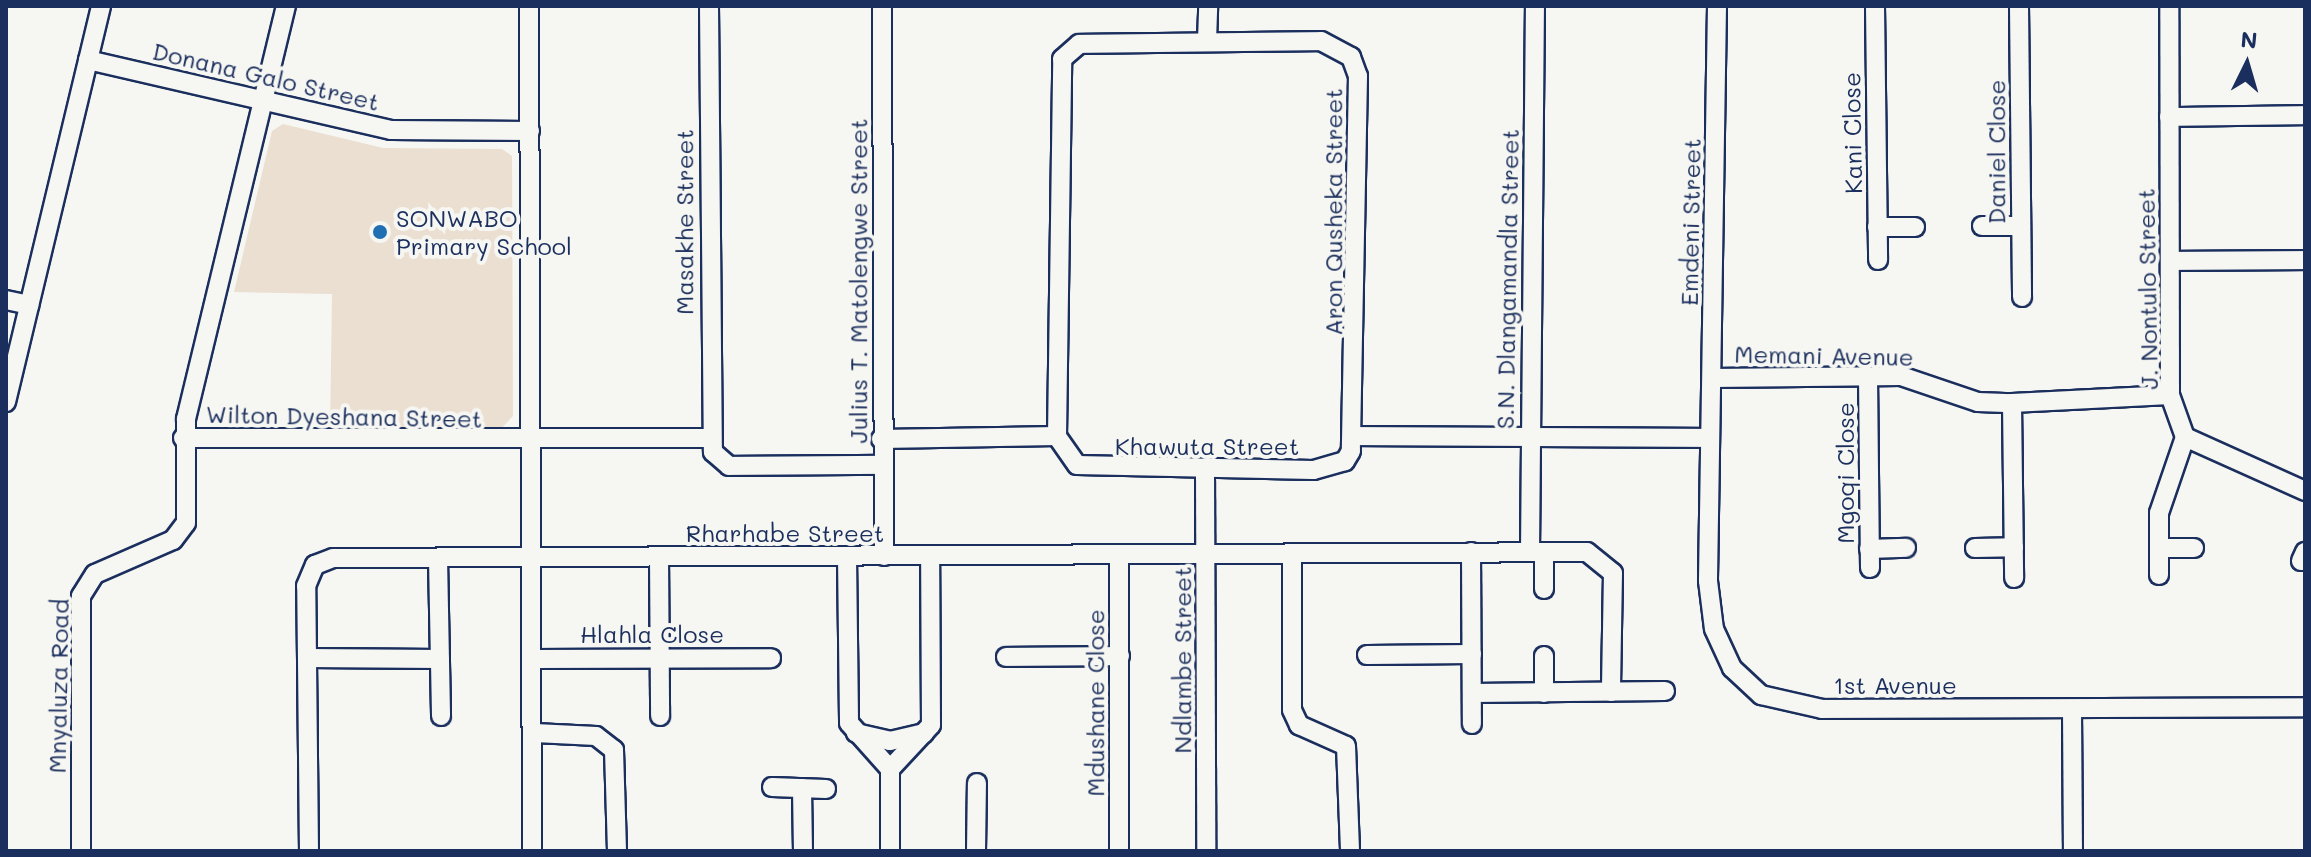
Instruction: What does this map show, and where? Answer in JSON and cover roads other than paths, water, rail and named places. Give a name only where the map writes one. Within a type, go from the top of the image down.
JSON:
[{"type":"street","points":[[6,402],[101,6]]},
{"type":"street","name":"Wilton Dyeshana Street","points":[[286,6],[183,438],[533,441],[708,438]]},
{"type":"street","points":[[529,6],[535,733],[532,851]]},
{"type":"street","name":"Masakhe Street","points":[[708,438],[709,6]]},
{"type":"street","name":"Julius T. Matolengwe Street","points":[[882,6],[881,439],[884,556]]},
{"type":"street","points":[[1207,41],[1208,6]]},
{"type":"street","name":"S.N. Dlangamandla Street","points":[[1535,6],[1528,436],[1537,552]]},
{"type":"street","name":"Emdeni Street","points":[[1710,438],[1717,6]]},
{"type":"street","name":"Kani Close","points":[[1875,6],[1878,260]]},
{"type":"street","name":"Daniel Close","points":[[2019,6],[2022,297]]},
{"type":"street","name":"J. Nontulo Street","points":[[2169,6],[2170,395],[2185,437]]},
{"type":"street","name":"Aron Qusheka Street","points":[[1057,436],[1062,59],[1079,44],[1321,41],[1351,57],[1358,76],[1355,436]]},
{"type":"street","name":"Donana Galo Street","points":[[88,60],[391,130],[530,131]]},
{"type":"street","points":[[2169,117],[2305,115]]},
{"type":"street","points":[[1982,226],[2021,226]]},
{"type":"street","points":[[1877,227],[1915,227]]},
{"type":"street","points":[[2171,261],[2305,260]]},
{"type":"street","points":[[6,300],[29,305]]},
{"type":"street","name":"Memani Avenue","points":[[1712,378],[1868,376],[1922,379],[1970,400],[2012,403],[2170,395]]},
{"type":"street","name":"Mgoqi Close","points":[[1868,376],[1870,568]]},
{"type":"street","points":[[2012,403],[2014,578]]},
{"type":"street","points":[[881,439],[1057,436]]},
{"type":"street","name":"Khawuta Street","points":[[1057,436],[1065,457],[1091,469],[1205,470],[1333,467],[1345,461],[1355,436]]},
{"type":"street","points":[[1355,436],[1710,438]]},
{"type":"street","points":[[2159,575],[2159,513],[2185,437],[2305,491]]},
{"type":"street","name":"Mnyaluza Road","points":[[81,851],[81,596],[95,574],[180,533],[188,511],[183,438]]},
{"type":"street","points":[[708,438],[729,466],[882,465]]},
{"type":"street","name":"1st Avenue","points":[[1710,438],[1714,629],[1732,668],[1761,695],[1822,709],[2072,711],[2305,707]]},
{"type":"street","name":"Ndlambe Street","points":[[1205,470],[1206,851]]},
{"type":"street","points":[[1975,548],[2014,547]]},
{"type":"street","points":[[1869,549],[1906,548]]},
{"type":"street","points":[[2159,548],[2194,548]]},
{"type":"street","points":[[1471,552],[1472,724]]},
{"type":"street","points":[[1537,552],[1544,589]]},
{"type":"street","name":"Rharhabe Street","points":[[309,851],[306,586],[315,565],[333,558],[1596,553],[1613,573],[1611,692]]},
{"type":"street","points":[[1292,554],[1292,710],[1299,725],[1346,746],[1350,851]]},
{"type":"street","name":"Mdushane Close","points":[[1119,555],[1119,851]]},
{"type":"street","points":[[847,556],[847,707],[856,733],[890,769],[890,851]]},
{"type":"street","points":[[890,769],[926,732],[932,718],[930,556]]},
{"type":"street","points":[[659,557],[660,716]]},
{"type":"street","points":[[438,558],[441,716]]},
{"type":"street","points":[[1367,655],[1472,654]]},
{"type":"street","points":[[1006,657],[1120,656]]},
{"type":"street","points":[[1544,656],[1544,693]]},
{"type":"street","points":[[307,658],[440,659]]},
{"type":"street","name":"Hlahla Close","points":[[534,659],[771,658]]},
{"type":"street","points":[[1472,693],[1665,691]]},
{"type":"street","points":[[2072,711],[2073,851]]},
{"type":"street","points":[[856,733],[890,741],[926,732]]},
{"type":"street","points":[[535,733],[596,736],[614,750],[617,851]]},
{"type":"street","points":[[976,851],[977,783]]},
{"type":"street","points":[[772,787],[826,789]]},
{"type":"street","points":[[802,788],[803,851]]},
{"type":"place","name":"SONWABO Primary School","points":[[380,232]]}]
